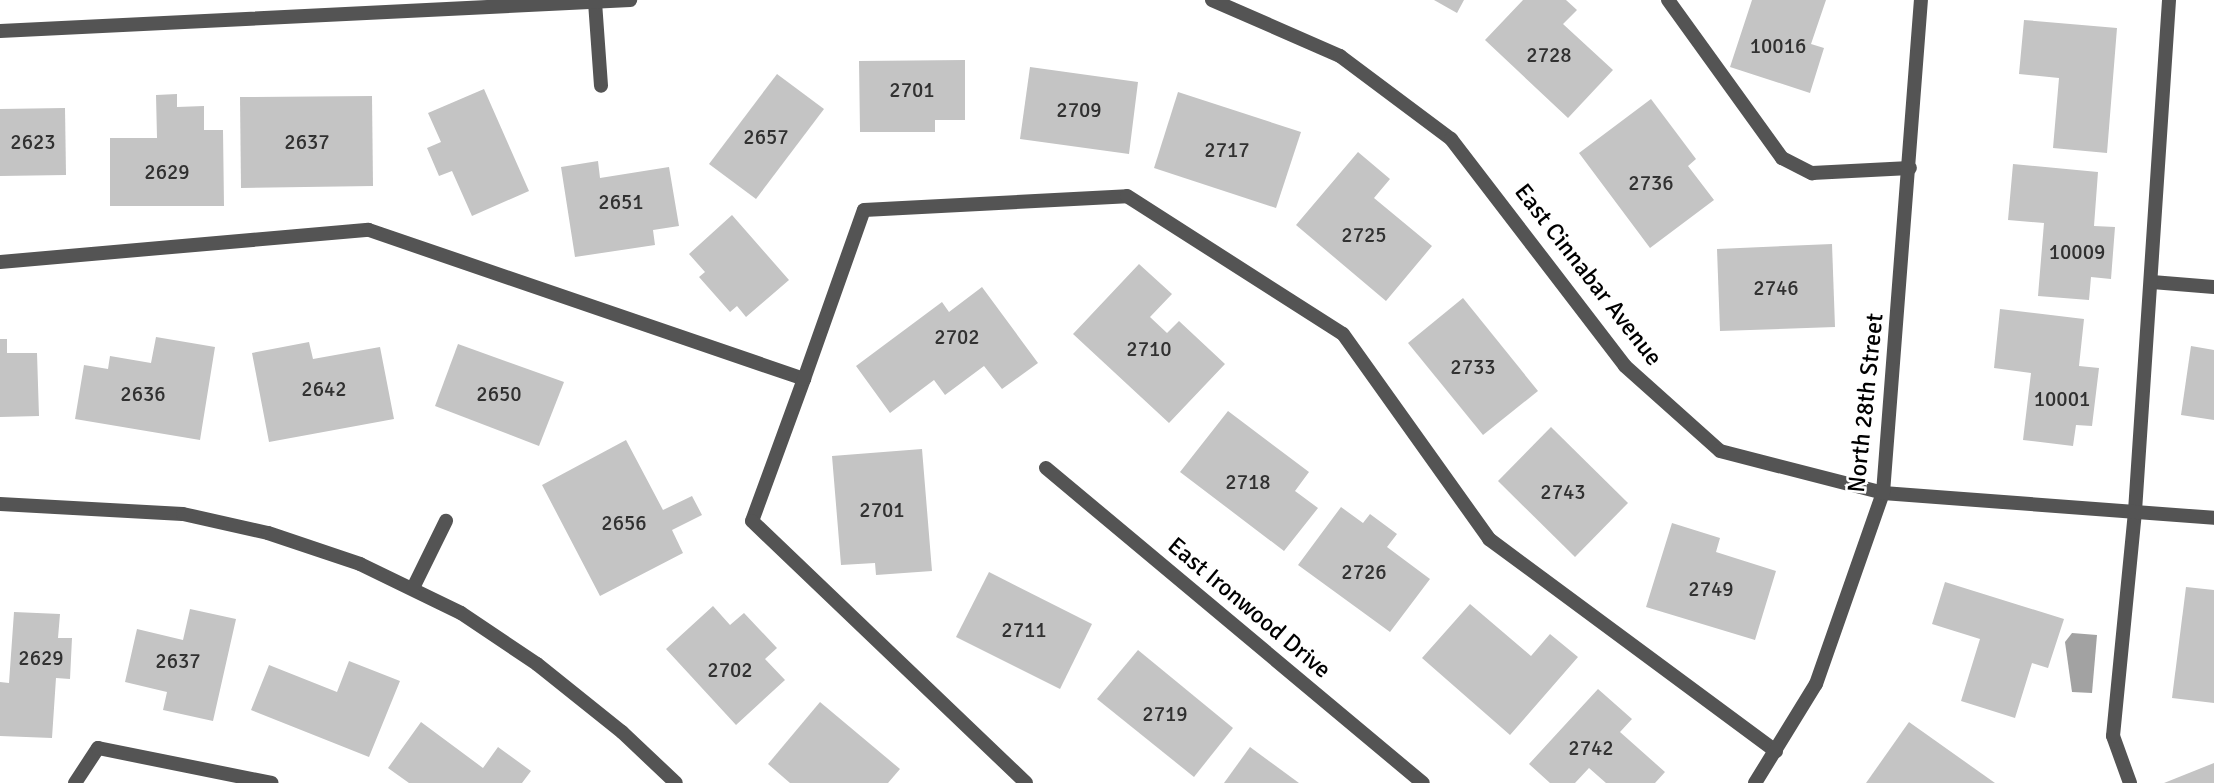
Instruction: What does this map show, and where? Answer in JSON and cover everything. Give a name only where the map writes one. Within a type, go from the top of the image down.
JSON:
[{"type":"street","points":[[0,31],[630,0]]},
{"type":"street","name":"East Cinnabar Avenue","points":[[1212,0],[1340,56],[1451,139],[1625,366],[1720,451],[1883,493],[2214,518]]},
{"type":"street","points":[[1668,0],[1782,158],[1811,173],[1910,168]]},
{"type":"street","name":"North 28th Street","points":[[1755,783],[1816,684],[1883,493],[1921,0]]},
{"type":"street","points":[[2130,783],[2113,736],[2135,511],[2169,0]]},
{"type":"street","points":[[595,2],[601,86]]},
{"type":"street","points":[[1026,783],[752,521],[864,211],[1127,196],[1343,334],[1489,539],[1776,751]]},
{"type":"street","points":[[0,262],[369,230],[804,379]]},
{"type":"street","points":[[2152,282],[2214,287]]},
{"type":"street","name":"East Ironwood Drive","points":[[1046,468],[1423,783]]},
{"type":"street","points":[[0,504],[183,514],[320,550],[413,588],[461,612],[537,664],[622,732],[676,783]]},
{"type":"street","points":[[413,588],[446,521]]},
{"type":"street","points":[[75,783],[99,748],[272,783]]},
{"type":"shaded area","points":[[2072,633],[2097,635],[2092,693],[2072,692],[2065,642]]},
{"type":"building","points":[[1434,0],[1464,0],[1457,13]]},
{"type":"building","points":[[1523,0],[1566,0],[1577,10],[1563,24],[1613,70],[1568,118],[1485,40]]},
{"type":"building","points":[[1752,0],[1826,0],[1811,44],[1824,48],[1810,93],[1730,67]]},
{"type":"building","points":[[2024,20],[2117,28],[2107,153],[2053,148],[2059,78],[2019,74]]},
{"type":"building","points":[[965,60],[965,120],[935,120],[935,132],[860,132],[859,61]]},
{"type":"building","points":[[1030,67],[1138,82],[1129,154],[1020,139]]},
{"type":"building","points":[[777,74],[824,109],[756,199],[709,164]]},
{"type":"building","points":[[484,89],[529,191],[472,216],[452,171],[439,176],[427,148],[441,142],[428,113]]},
{"type":"building","points":[[1178,92],[1301,132],[1276,208],[1154,168]]},
{"type":"building","points":[[177,94],[177,107],[204,106],[204,130],[223,130],[224,206],[110,206],[110,138],[157,138],[156,95]]},
{"type":"building","points":[[372,96],[373,186],[241,188],[240,97]]},
{"type":"building","points":[[1651,99],[1696,159],[1688,166],[1714,200],[1650,248],[1579,153]]},
{"type":"building","points":[[65,108],[66,175],[0,176],[0,109]]},
{"type":"building","points":[[1358,152],[1390,179],[1374,198],[1432,246],[1386,301],[1296,225]]},
{"type":"building","points":[[598,161],[600,178],[669,167],[679,226],[653,230],[655,245],[575,257],[561,167]]},
{"type":"building","points":[[2013,164],[2098,172],[2094,226],[2115,227],[2111,279],[2091,277],[2089,300],[2038,296],[2044,223],[2008,220]]},
{"type":"building","points":[[732,215],[789,280],[746,317],[737,306],[730,312],[699,277],[705,272],[689,254]]},
{"type":"building","points":[[1832,244],[1835,327],[1720,331],[1717,249]]},
{"type":"building","points":[[1139,264],[1172,294],[1150,317],[1167,333],[1179,321],[1225,364],[1169,423],[1073,334]]},
{"type":"building","points":[[982,287],[1038,363],[1002,389],[984,366],[945,395],[934,380],[890,413],[856,366],[942,302],[949,312]]},
{"type":"building","points":[[1463,298],[1538,391],[1483,435],[1408,343]]},
{"type":"building","points":[[2000,309],[2084,319],[2079,366],[2099,368],[2092,426],[2076,425],[2073,446],[2023,440],[2031,373],[1994,368]]},
{"type":"building","points":[[156,337],[215,347],[200,440],[75,419],[84,365],[108,369],[110,356],[151,363]]},
{"type":"building","points":[[0,339],[7,339],[7,353],[37,353],[39,416],[0,417]]},
{"type":"building","points":[[309,342],[313,359],[380,347],[394,419],[269,442],[252,353]]},
{"type":"building","points":[[458,344],[564,382],[539,446],[435,406]]},
{"type":"building","points":[[2191,346],[2214,350],[2214,420],[2181,415]]},
{"type":"building","points":[[1228,411],[1309,472],[1295,491],[1318,508],[1284,551],[1180,472]]},
{"type":"building","points":[[1551,427],[1628,503],[1575,557],[1498,481]]},
{"type":"building","points":[[626,440],[663,510],[692,496],[702,515],[672,530],[683,553],[600,596],[542,485]]},
{"type":"building","points":[[922,449],[932,571],[876,575],[875,563],[841,565],[832,456]]},
{"type":"building","points":[[1341,507],[1363,523],[1370,514],[1397,534],[1387,547],[1430,579],[1390,632],[1298,565]]},
{"type":"building","points":[[1672,523],[1720,538],[1716,552],[1776,571],[1755,640],[1646,607]]},
{"type":"building","points":[[989,572],[1092,624],[1060,689],[956,637]]},
{"type":"building","points":[[1945,582],[2064,619],[2048,668],[2032,663],[2015,718],[1961,701],[1980,639],[1932,624]]},
{"type":"building","points":[[2186,587],[2214,590],[2214,703],[2172,698]]},
{"type":"building","points":[[1470,604],[1531,656],[1550,634],[1578,657],[1510,735],[1422,658]]},
{"type":"building","points":[[713,606],[730,625],[744,613],[777,648],[765,659],[785,680],[736,725],[666,649]]},
{"type":"building","points":[[190,609],[236,619],[213,721],[163,710],[167,692],[125,682],[137,629],[183,640]]},
{"type":"building","points":[[14,612],[60,614],[58,638],[72,638],[70,679],[56,678],[52,738],[0,736],[0,682],[9,683]]},
{"type":"building","points":[[1138,650],[1233,728],[1194,777],[1097,699]]},
{"type":"building","points":[[349,661],[400,681],[369,757],[251,710],[269,665],[337,692]]},
{"type":"building","points":[[1598,689],[1632,719],[1620,732],[1665,772],[1655,783],[1606,783],[1589,768],[1575,783],[1550,783],[1529,764]]},
{"type":"building","points":[[820,702],[900,769],[888,783],[790,783],[768,764]]},
{"type":"building","points":[[421,722],[483,768],[498,747],[531,771],[522,783],[409,783],[388,768]]},
{"type":"building","points":[[1909,722],[1995,783],[1866,783]]},
{"type":"building","points":[[1250,747],[1299,783],[1224,783]]},
{"type":"building","points":[[2214,763],[2214,783],[2164,783]]}]
